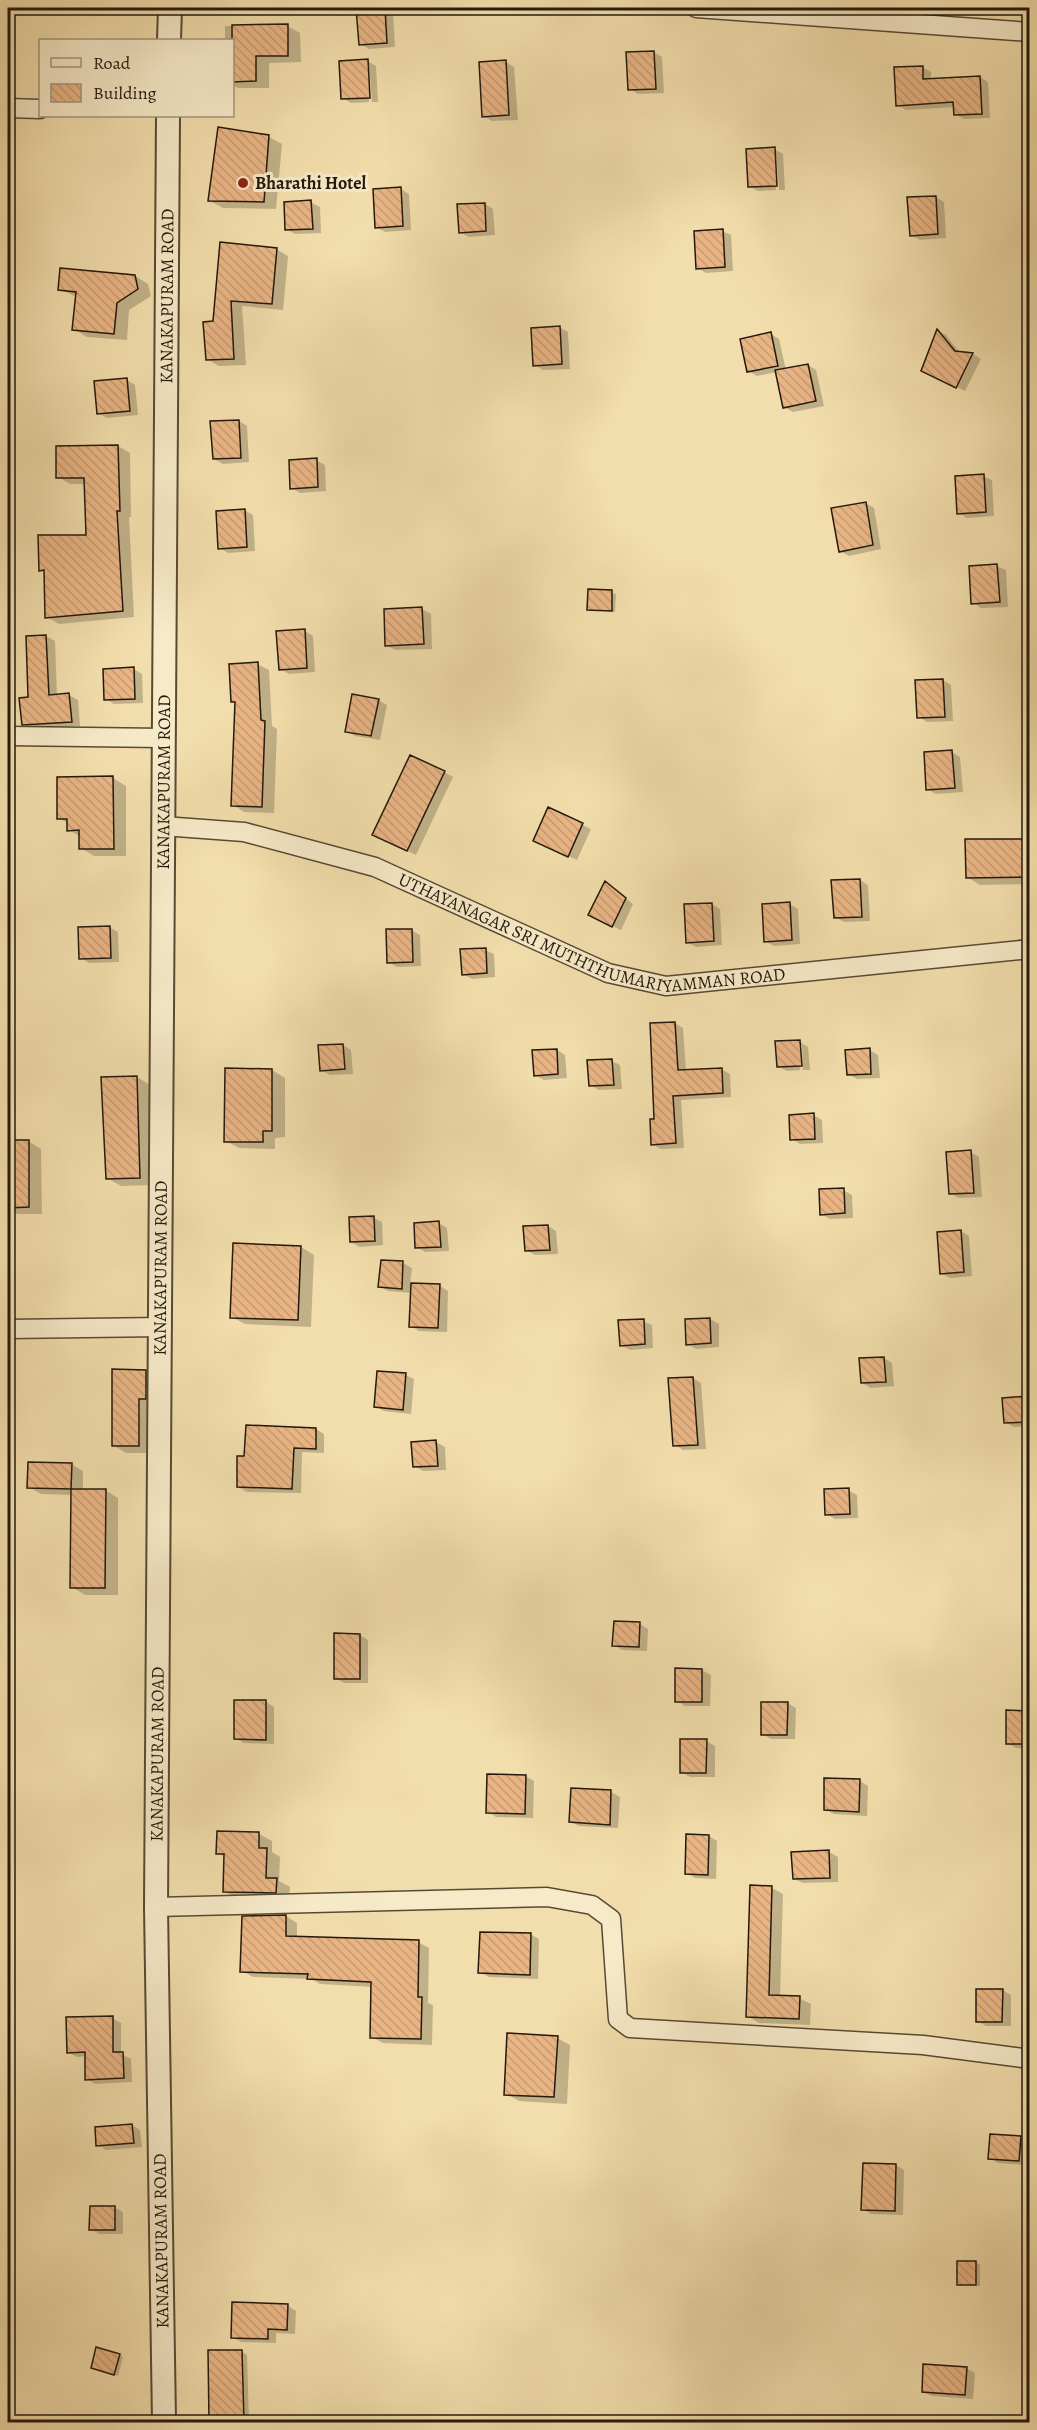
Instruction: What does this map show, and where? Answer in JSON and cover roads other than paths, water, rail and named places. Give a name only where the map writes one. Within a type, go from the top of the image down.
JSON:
[{"type":"street","points":[[169,39],[170,8]]},
{"type":"street","points":[[696,8],[1029,32]]},
{"type":"street","points":[[8,108],[39,109]]},
{"type":"street","name":"KANAKAPURAM ROAD","points":[[164,2422],[156,1907],[162,1327],[163,738],[168,117]]},
{"type":"street","points":[[8,736],[163,738]]},
{"type":"street","name":"UTHAYANAGAR SRI MUTHTHUMARIYAMMAN ROAD","points":[[163,826],[244,832],[375,867],[608,973],[666,986],[1029,949]]},
{"type":"street","points":[[8,1329],[162,1327]]},
{"type":"street","points":[[156,1907],[547,1897],[592,1905],[611,1918],[618,2019],[630,2028],[923,2045],[1029,2059]]},
{"type":"place","name":"Bharathi Hotel","points":[[243,183]]}]
